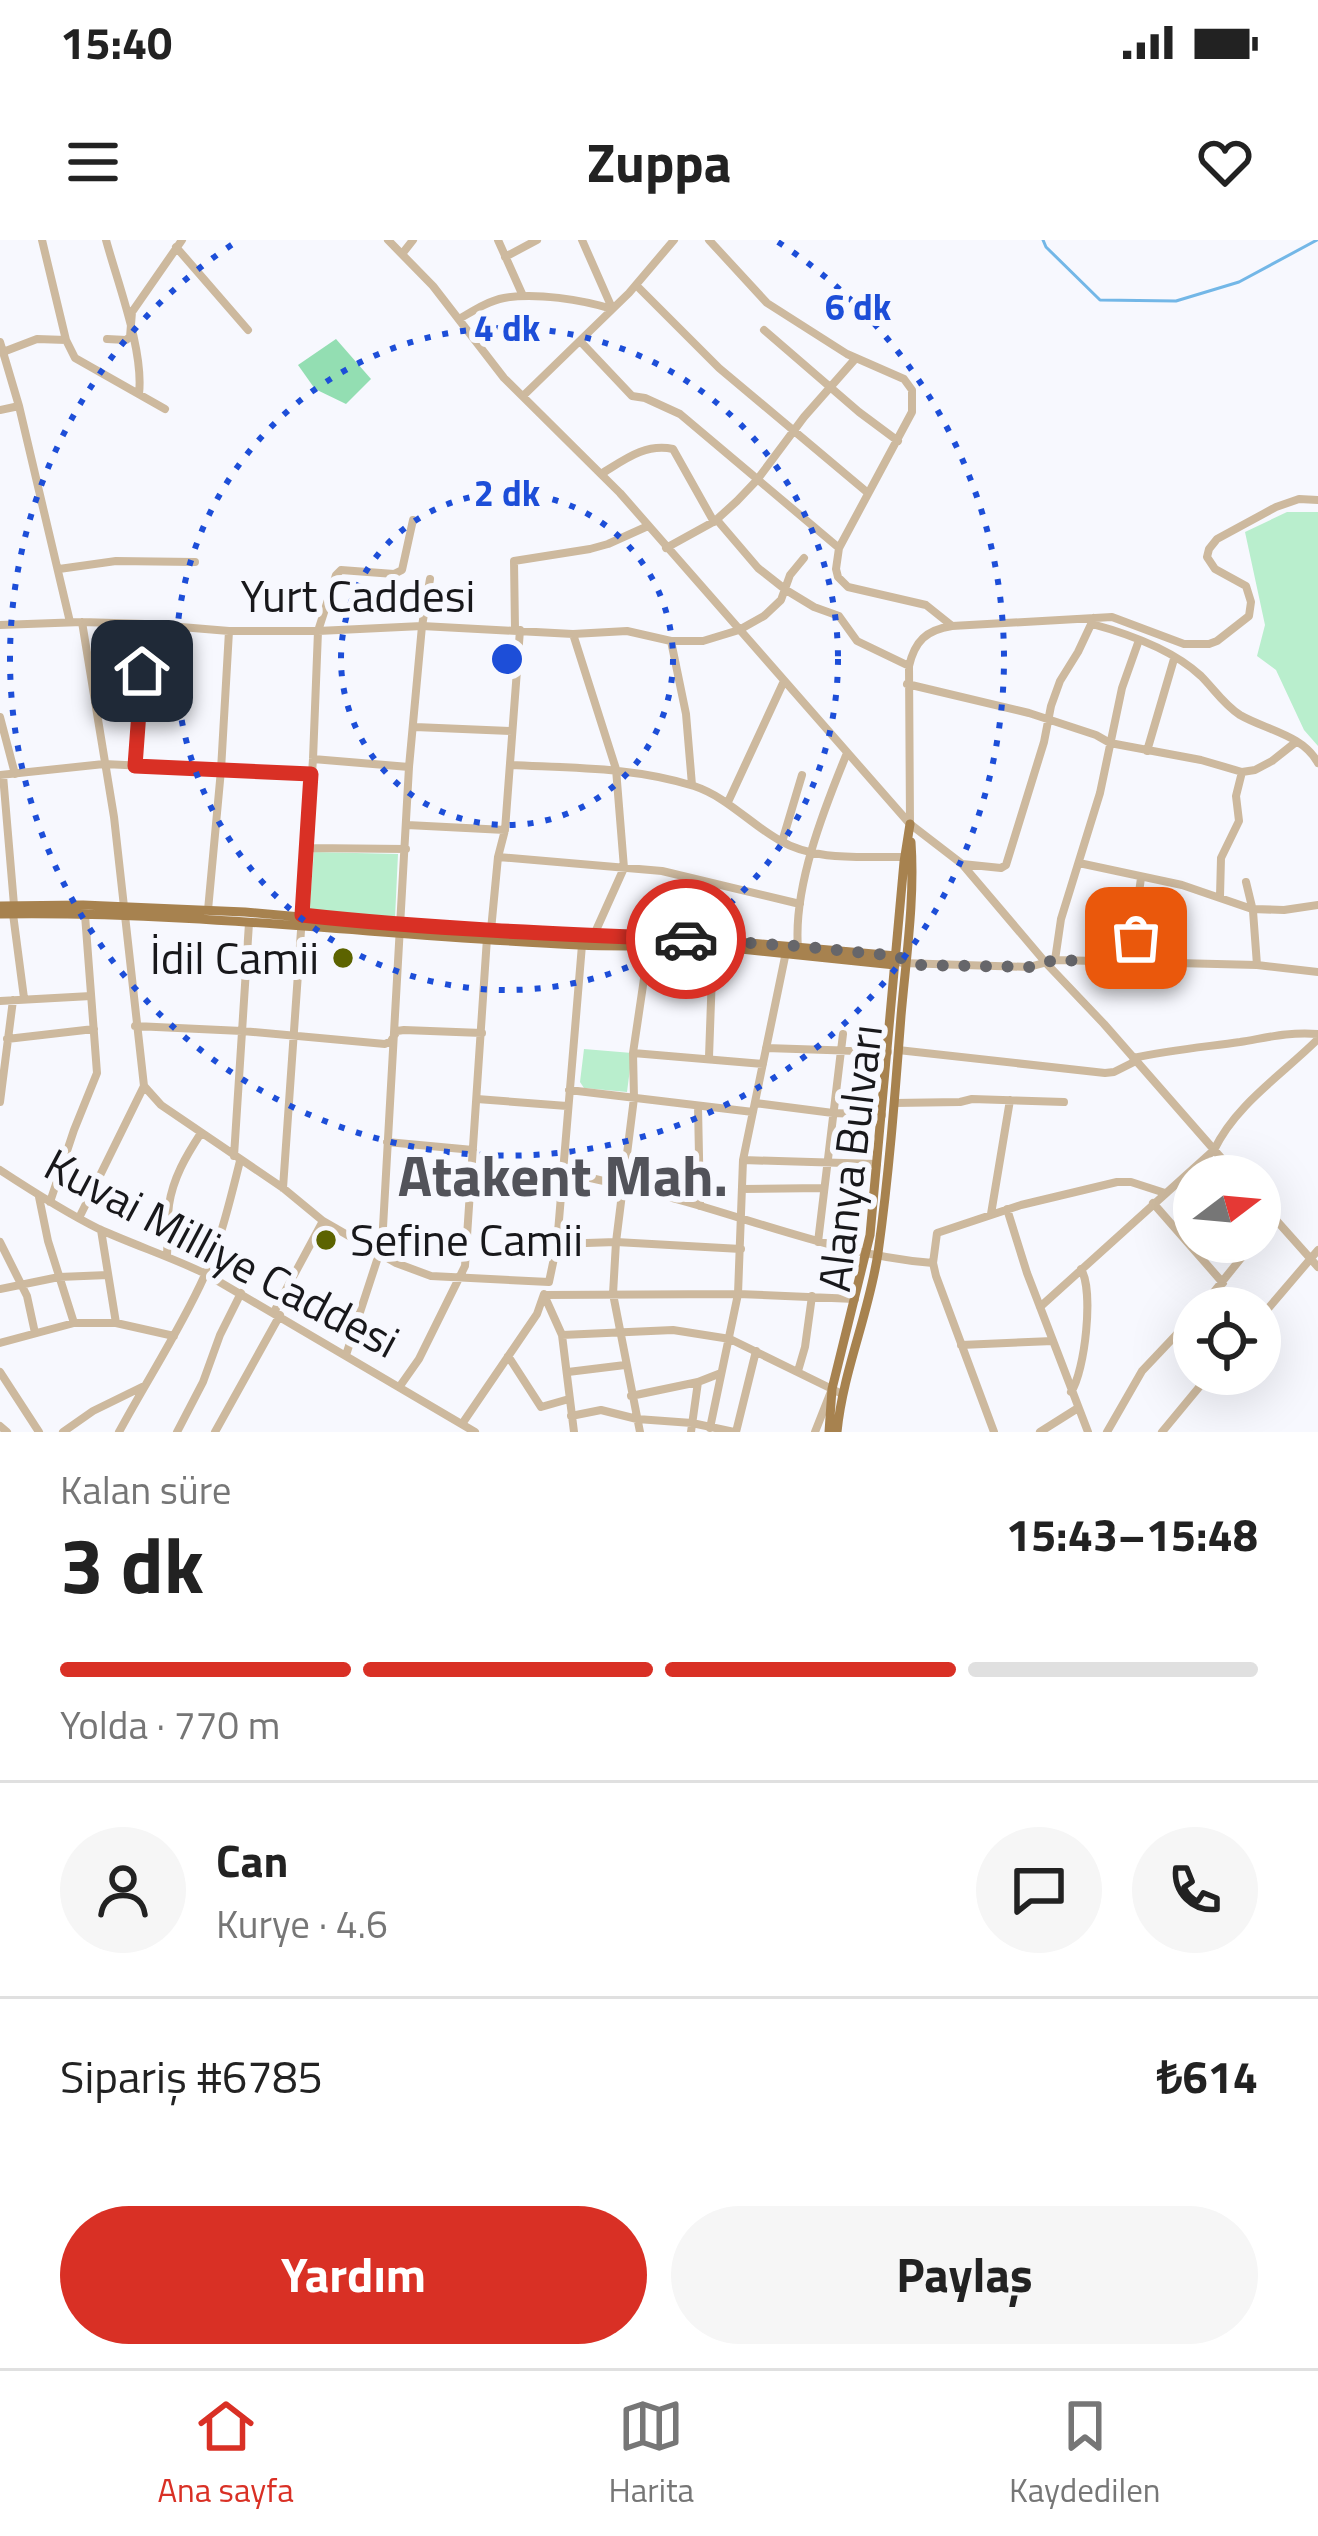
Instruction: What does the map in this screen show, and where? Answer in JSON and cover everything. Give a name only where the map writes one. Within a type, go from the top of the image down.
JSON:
[{"type":"main road","points":[[899,961],[910,824]]},
{"type":"main road","points":[[899,961],[912,877],[910,824]]},
{"type":"main road","points":[[14,909],[85,914],[123,911]]},
{"type":"main road","points":[[0,910],[302,920],[401,930],[792,950],[899,961]]},
{"type":"main road","points":[[207,916],[249,922],[302,920]]},
{"type":"main road","points":[[489,934],[582,945],[792,950]]},
{"type":"main road","name":"Alanya Bulvarı","points":[[837,1391],[873,1254],[894,1103],[899,961]]},
{"type":"main road","name":"Alanya Bulvarı","points":[[833,1432],[856,1299],[873,1254],[882,1114],[893,1051]]},
{"type":"street","points":[[42,240],[75,358],[165,409]]},
{"type":"street","points":[[106,240],[141,373],[139,394]]},
{"type":"street","points":[[388,240],[496,368],[601,474],[910,824],[962,864],[1218,1155]]},
{"type":"street","points":[[402,254],[412,240]]},
{"type":"street","points":[[498,240],[523,296]]},
{"type":"street","points":[[505,257],[537,240]]},
{"type":"street","points":[[582,240],[613,309]]},
{"type":"street","points":[[523,396],[613,309],[674,240]]},
{"type":"street","points":[[709,240],[767,303],[856,358],[904,379],[912,389],[912,412],[838,548],[836,569],[848,587],[926,605],[952,626]]},
{"type":"street","points":[[107,339],[126,340],[132,312],[179,243],[248,330]]},
{"type":"street","points":[[636,285],[718,368],[868,493]]},
{"type":"street","points":[[459,320],[500,299],[523,296],[613,309]]},
{"type":"street","points":[[764,330],[898,441]]},
{"type":"street","points":[[3,352],[37,339],[67,340]]},
{"type":"street","points":[[580,341],[632,396],[680,414],[838,548]]},
{"type":"street","points":[[0,342],[70,622]]},
{"type":"street","points":[[666,548],[715,521],[757,480],[856,358]]},
{"type":"street","points":[[0,410],[19,406]]},
{"type":"street","points":[[601,474],[638,452],[673,449],[715,521],[758,568],[814,607],[838,616],[857,640],[909,666]]},
{"type":"street","points":[[910,824],[907,684],[914,647],[921,638],[952,626],[1112,617],[1184,644],[1217,641],[1252,610],[1246,586],[1215,569],[1207,557],[1209,548],[1276,507],[1299,499],[1318,500]]},
{"type":"street","points":[[283,1188],[314,759],[318,632],[335,575],[341,570],[399,574],[413,520]]},
{"type":"street","points":[[400,1387],[465,1266],[489,934],[511,766],[517,630],[512,566],[514,561],[608,544],[648,526]]},
{"type":"street","points":[[739,630],[782,600],[790,575],[805,558]]},
{"type":"street","points":[[59,569],[116,561],[195,562]]},
{"type":"street","points":[[346,1355],[379,1254],[409,767],[430,579]]},
{"type":"street","points":[[1093,621],[1197,672],[1240,715],[1296,742],[1318,764]]},
{"type":"street","points":[[962,864],[1006,865],[1051,706],[1093,621]]},
{"type":"street","points":[[82,622],[114,817],[144,1086],[161,1105],[323,1221],[379,1254],[431,1276],[549,1282]]},
{"type":"street","name":"Yurt Caddesi","points":[[0,625],[82,622],[318,632],[422,626],[573,634],[627,631],[671,641],[703,641],[739,630]]},
{"type":"street","points":[[135,766],[146,624]]},
{"type":"street","points":[[207,916],[229,631]]},
{"type":"street","points":[[573,634],[616,769],[624,868],[593,937]]},
{"type":"street","points":[[1050,961],[1100,793],[1122,688],[1138,640]]},
{"type":"street","points":[[671,641],[686,714],[692,785]]},
{"type":"street","points":[[1147,751],[1174,658]]},
{"type":"street","points":[[728,802],[784,681]]},
{"type":"street","points":[[907,684],[1050,720],[1110,743],[1242,772],[1272,761],[1296,742]]},
{"type":"street","points":[[0,718],[15,774]]},
{"type":"street","points":[[415,728],[512,731]]},
{"type":"street","points":[[710,1428],[738,1294],[742,1160],[812,855],[847,753]]},
{"type":"street","points":[[314,759],[409,767]]},
{"type":"street","points":[[24,998],[2,775],[104,764],[311,774]]},
{"type":"street","points":[[511,766],[616,769],[692,785],[728,802],[782,843],[812,855],[905,857]]},
{"type":"street","points":[[1220,896],[1221,858],[1239,821],[1236,796],[1242,772]]},
{"type":"street","points":[[782,843],[802,775]]},
{"type":"street","points":[[407,825],[505,830]]},
{"type":"street","points":[[307,848],[406,849]]},
{"type":"street","points":[[498,856],[662,871],[800,904]]},
{"type":"street","points":[[1079,863],[1182,885],[1252,909],[1318,905]]},
{"type":"street","points":[[1137,962],[1141,878]]},
{"type":"street","points":[[1246,882],[1257,965]]},
{"type":"street","points":[[50,1202],[97,1073],[85,914]]},
{"type":"street","points":[[119,1432],[206,1274],[222,1227],[237,1159],[249,922]]},
{"type":"street","points":[[462,1424],[537,1314],[549,1282],[557,1244],[582,945]]},
{"type":"street","points":[[640,1432],[613,1294],[634,1098],[634,1053],[649,945]]},
{"type":"street","points":[[709,1058],[713,946]]},
{"type":"street","points":[[899,961],[1029,967],[1050,961],[1257,965],[1318,972]]},
{"type":"street","points":[[0,1001],[91,996]]},
{"type":"street","points":[[0,1102],[13,1000]]},
{"type":"street","points":[[135,1026],[385,1044],[404,1030],[482,1033]]},
{"type":"street","points":[[7,1039],[94,1029]]},
{"type":"street","points":[[766,1048],[893,1051],[1114,1072],[1135,1059],[1173,1049],[1288,1032],[1318,1036]]},
{"type":"street","points":[[818,1242],[843,1034]]},
{"type":"street","points":[[1040,1307],[1214,1150],[1221,1134],[1318,1036]]},
{"type":"street","points":[[634,1053],[763,1064]]},
{"type":"street","points":[[79,1218],[144,1086]]},
{"type":"street","points":[[568,1090],[698,1106],[882,1114]]},
{"type":"street","points":[[477,1099],[567,1106]]},
{"type":"street","points":[[991,1214],[1010,1100]]},
{"type":"street","points":[[894,1103],[1064,1102]]},
{"type":"street","points":[[698,1106],[700,1206]]},
{"type":"street","points":[[167,1255],[174,1183],[201,1133]]},
{"type":"street","points":[[386,1142],[473,1150]]},
{"type":"street","points":[[742,1160],[877,1165]]},
{"type":"street","name":"Kuvai Milliye Caddesi","points":[[0,1170],[79,1218],[241,1293],[475,1432]]},
{"type":"street","points":[[562,1172],[700,1206],[818,1242],[933,1263]]},
{"type":"street","points":[[994,1432],[933,1263],[937,1233],[1007,1209],[1117,1182],[1165,1193]]},
{"type":"street","points":[[742,1189],[824,1188]]},
{"type":"street","points":[[39,1195],[41,1216],[74,1322]]},
{"type":"street","points":[[1153,1204],[1222,1283]]},
{"type":"street","points":[[1007,1209],[1088,1432]]},
{"type":"street","points":[[215,1432],[323,1221]]},
{"type":"street","points":[[1281,1226],[1318,1267]]},
{"type":"street","points":[[101,1229],[116,1323]]},
{"type":"street","points":[[0,1241],[28,1296],[35,1333]]},
{"type":"street","points":[[557,1244],[616,1241],[741,1250]]},
{"type":"street","points":[[1281,1293],[1318,1250]]},
{"type":"street","points":[[1219,1287],[1238,1263]]},
{"type":"street","points":[[1071,1391],[1079,1373],[1088,1286],[1081,1269]]},
{"type":"street","points":[[0,1289],[59,1276],[108,1275]]},
{"type":"street","points":[[177,1432],[241,1293]]},
{"type":"street","points":[[544,1295],[856,1299]]},
{"type":"street","points":[[544,1295],[562,1335],[574,1432]]},
{"type":"street","points":[[798,1371],[812,1296]]},
{"type":"street","points":[[0,1343],[74,1322],[116,1323],[174,1336]]},
{"type":"street","points":[[562,1335],[674,1330],[730,1339],[837,1391],[815,1432]]},
{"type":"street","points":[[1107,1432],[1142,1371],[1173,1339]]},
{"type":"street","points":[[961,1345],[1053,1341]]},
{"type":"street","points":[[571,1416],[601,1410],[735,1432],[756,1351]]},
{"type":"street","points":[[508,1356],[541,1407],[569,1399]]},
{"type":"street","points":[[568,1372],[625,1365]]},
{"type":"street","points":[[0,1372],[40,1432]]},
{"type":"street","points":[[632,1396],[722,1372]]},
{"type":"street","points":[[692,1428],[698,1382]]},
{"type":"street","points":[[63,1432],[144,1386]]},
{"type":"street","points":[[1162,1432],[1193,1395]]},
{"type":"street","points":[[1040,1432],[1078,1408]]},
{"type":"green space","points":[[336,339],[371,379],[346,404],[315,389],[298,365]]},
{"type":"green space","points":[[1287,512],[1318,512],[1318,746],[1304,730],[1276,670],[1257,656],[1265,625],[1245,532]]},
{"type":"green space","points":[[314,852],[398,854],[395,918],[309,914]]},
{"type":"green space","points":[[584,1049],[632,1053],[627,1092],[584,1088],[580,1082]]},
{"type":"waterway","points":[[1043,240],[1100,300],[1176,301],[1239,282],[1317,240]]},
{"type":"way so far","points":[[686,939],[896,956],[919,965],[1029,967],[1055,960],[1137,962],[1136,938]]},
{"type":"place","name":"İdil Camii","points":[[343,958]]},
{"type":"place","name":"Sefine Camii","points":[[326,1240]]},
{"type":"district","name":"Atakent Mah.","points":[[563,1176]]},
{"type":"route","points":[[142,671],[135,766],[311,774],[302,915],[401,926],[686,939]]}]
